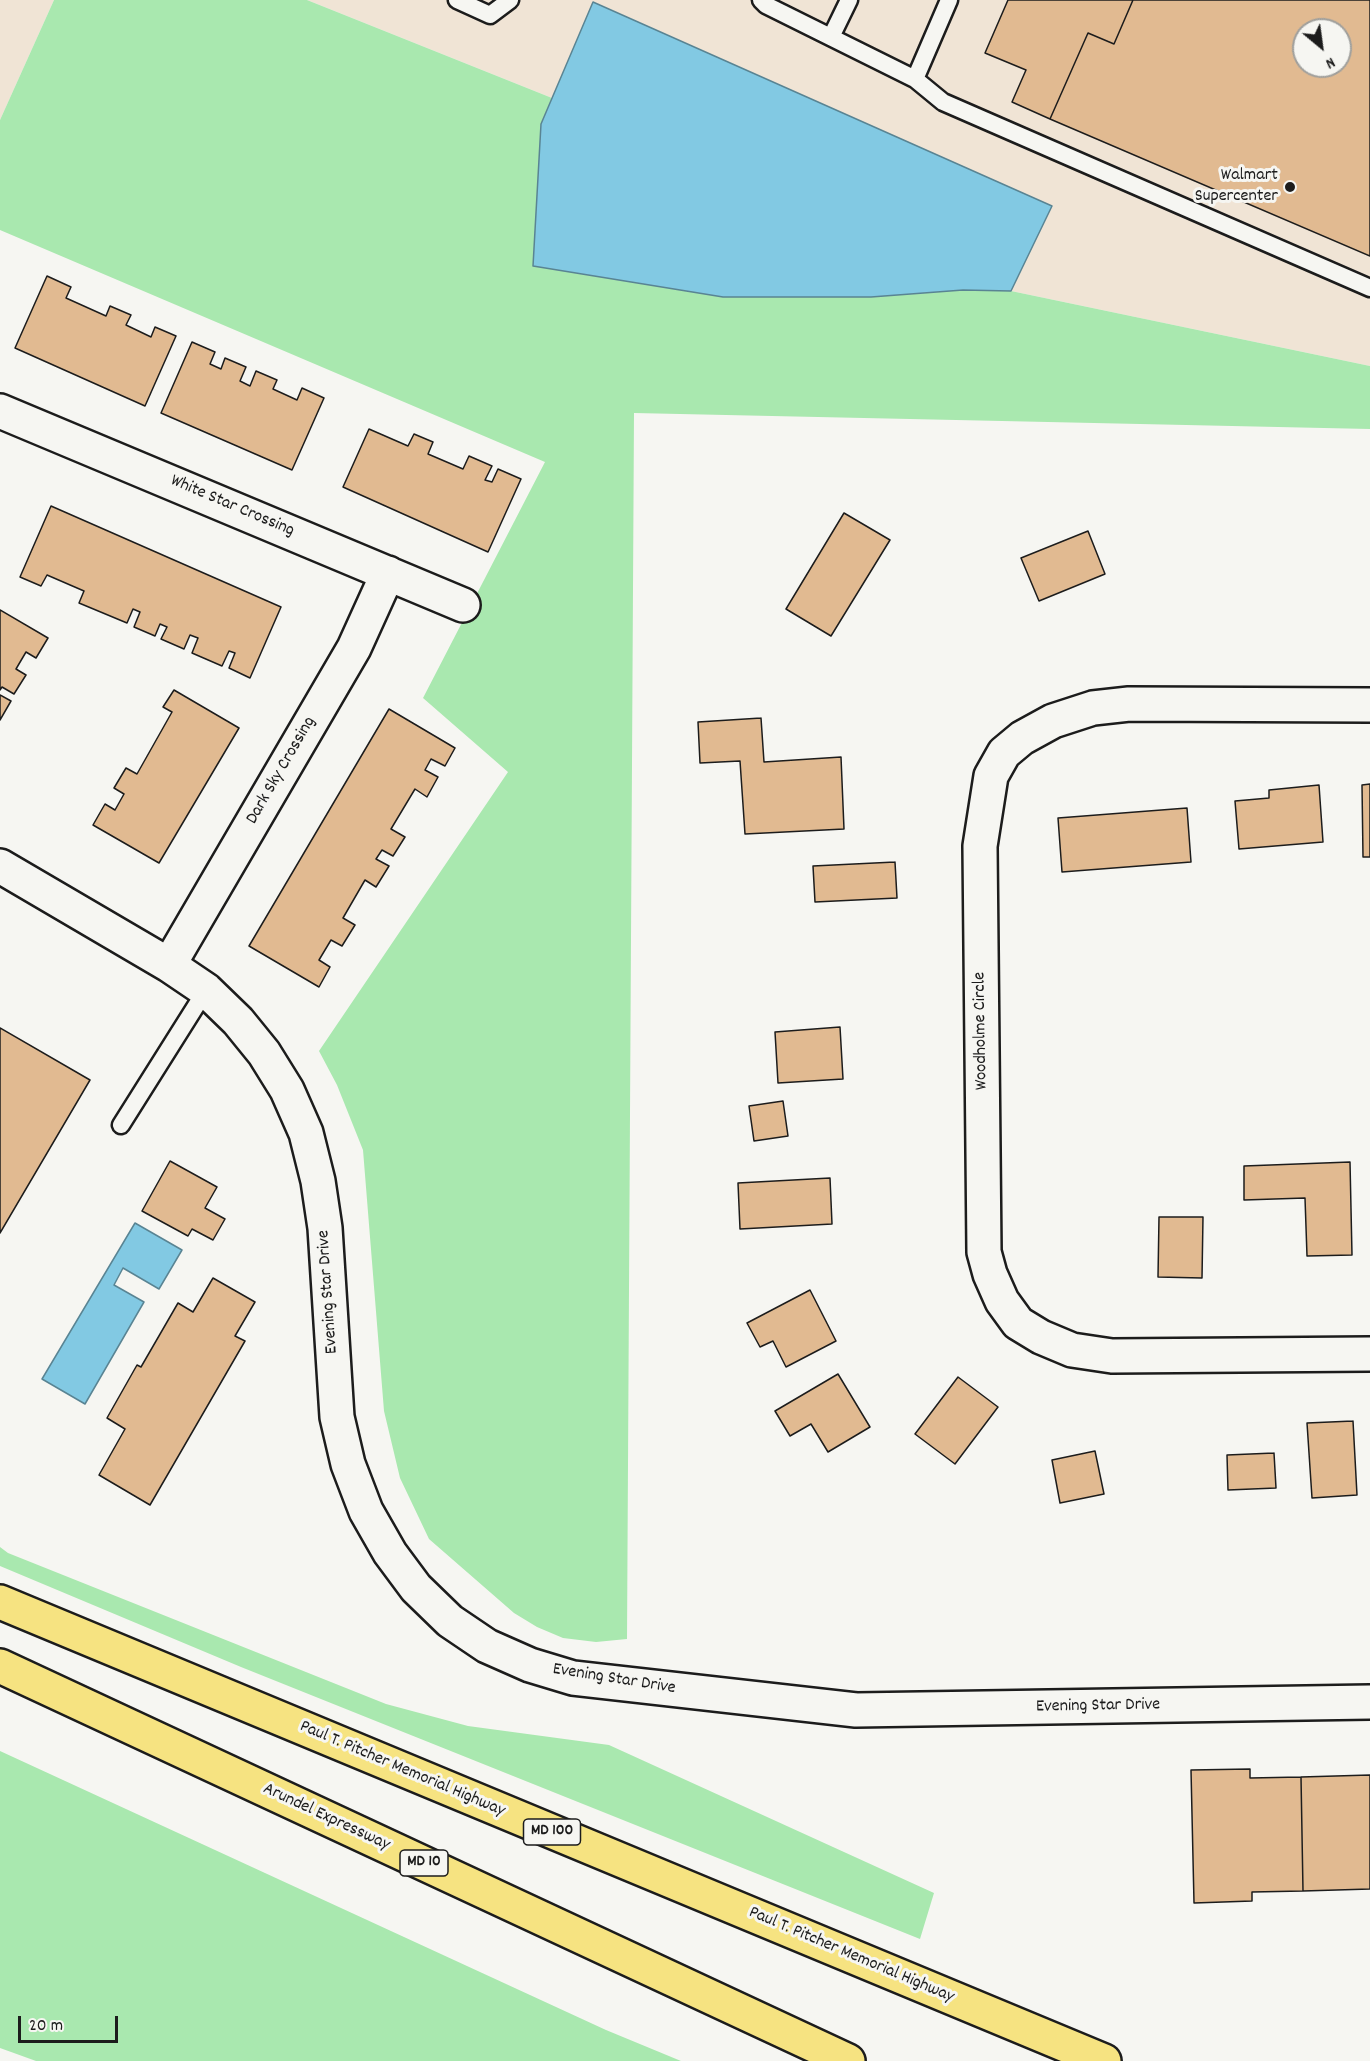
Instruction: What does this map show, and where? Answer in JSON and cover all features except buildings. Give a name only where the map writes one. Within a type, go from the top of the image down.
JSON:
[{"type":"highway","name":"Paul T. Pitcher Memorial Highway","points":[[0,1602],[1104,2061]]},
{"type":"highway","name":"Arundel Expressway","points":[[0,1666],[848,2061]]},
{"type":"street","name":"White Star Crossing","points":[[0,411],[463,605]]},
{"type":"street","name":"Dark Sky Crossing","points":[[170,965],[354,648],[388,573]]},
{"type":"street","name":"Woodholme Circle","points":[[1370,705],[1129,704],[1093,708],[1053,721],[1022,738],[1004,753],[991,776],[980,846],[984,1251],[990,1274],[1002,1301],[1018,1323],[1041,1338],[1072,1350],[1112,1356],[1370,1354]]},
{"type":"street","name":"Evening Star Drive","points":[[0,866],[170,965],[206,990],[238,1021],[264,1053],[287,1090],[306,1133],[318,1181],[325,1228],[337,1417],[348,1464],[366,1511],[390,1554],[416,1588],[450,1621],[487,1646],[530,1665],[573,1678],[856,1710],[1370,1702]]},
{"type":"lane","points":[[457,0],[490,15],[510,0]]},
{"type":"lane","points":[[761,0],[766,5],[915,79],[943,102],[1370,288]]},
{"type":"lane","points":[[831,38],[849,0]]},
{"type":"lane","points":[[915,79],[949,0]]},
{"type":"lane","points":[[121,1125],[206,990]]},
{"type":"shaded area","points":[[0,0],[54,0],[0,120]]},
{"type":"shaded area","points":[[307,0],[1370,0],[1370,366],[1011,291],[1052,206],[594,2],[552,98]]},
{"type":"green space","points":[[54,0],[307,0],[552,98],[541,124],[533,266],[723,297],[871,297],[963,290],[1011,291],[1370,366],[1370,429],[634,413],[627,1639],[596,1642],[563,1638],[537,1627],[514,1613],[429,1539],[400,1478],[384,1411],[363,1150],[337,1085],[319,1051],[508,772],[423,698],[545,462],[0,230],[0,120]]},
{"type":"green space","points":[[0,1547],[8,1553],[386,1704],[468,1726],[609,1745],[934,1893],[920,1939],[241,1667],[0,1566]]},
{"type":"green space","points":[[0,1751],[606,2030],[681,2061],[36,2061],[0,2048]]},
{"type":"water","points":[[593,2],[1052,206],[1011,291],[963,290],[871,297],[723,297],[533,266],[541,124]]},
{"type":"water","points":[[135,1223],[182,1250],[159,1289],[123,1268],[114,1285],[144,1302],[85,1404],[42,1379]]},
{"type":"place","name":"Walmart Supercenter","points":[[1290,187]]}]
